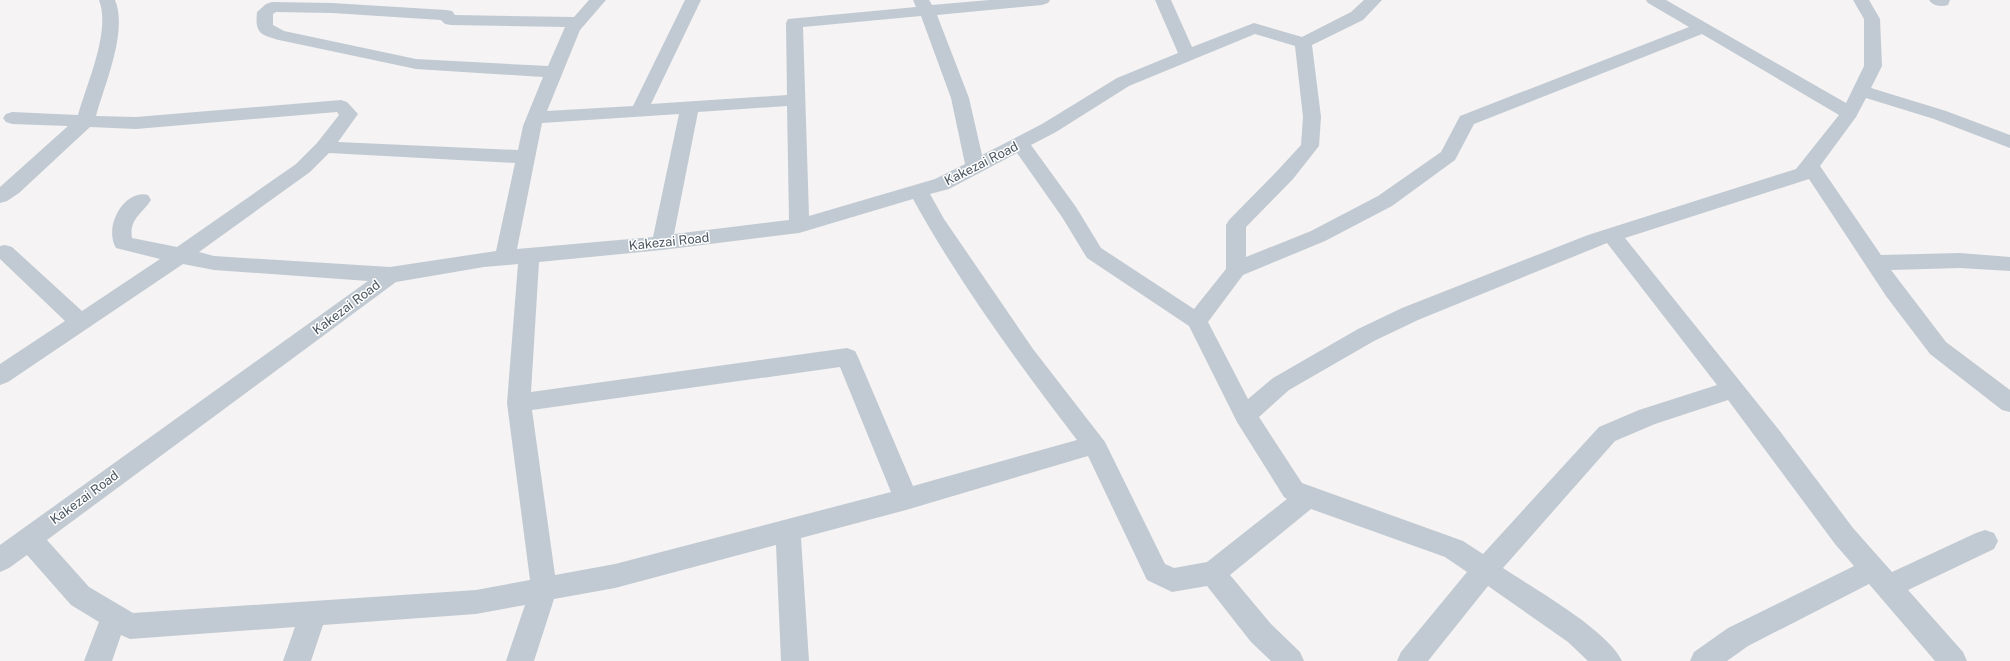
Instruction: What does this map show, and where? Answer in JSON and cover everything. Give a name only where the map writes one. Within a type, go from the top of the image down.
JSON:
[{"type":"street","points":[[0,196],[12,188],[85,121],[111,34],[110,10],[107,0]]},
{"type":"street","points":[[505,258],[535,118],[572,28],[598,0]]},
{"type":"street","points":[[639,111],[693,0]]},
{"type":"street","points":[[799,226],[794,23],[924,6],[1042,0]]},
{"type":"street","points":[[1163,0],[1187,55]]},
{"type":"street","points":[[1236,270],[1236,225],[1286,174],[1310,146],[1312,117],[1303,43],[1357,16],[1374,0]]},
{"type":"street","points":[[1654,0],[1850,113]]},
{"type":"street","points":[[1937,0],[1942,2],[1942,0]]},
{"type":"street","points":[[1245,415],[1281,384],[1366,335],[1410,314],[1612,235],[1803,174],[1850,113],[1873,66],[1872,20],[1864,1]]},
{"type":"street","points":[[554,72],[416,64],[279,35],[264,27],[264,12],[272,7],[335,4],[446,15],[451,20],[577,22]]},
{"type":"street","points":[[924,6],[934,25],[960,98],[975,167]]},
{"type":"street","name":"Kakezai Road","points":[[0,560],[390,275],[505,258],[662,243],[799,226],[942,184],[1049,128],[1123,82],[1254,28],[1303,43]]},
{"type":"street","points":[[1197,321],[1236,270],[1318,236],[1385,201],[1448,156],[1467,120],[1703,28]]},
{"type":"street","points":[[1861,91],[1940,115],[2010,142]]},
{"type":"street","points":[[535,118],[796,100]]},
{"type":"street","points":[[0,376],[182,256],[303,168],[324,148],[348,114],[341,106],[136,123],[12,118]]},
{"type":"street","points":[[662,243],[690,107]]},
{"type":"street","points":[[1020,143],[1069,212],[1094,253],[1197,321],[1245,415],[1293,490],[1454,549],[1578,633],[1608,661]]},
{"type":"street","points":[[324,148],[526,157]]},
{"type":"street","points":[[1810,166],[1876,263],[1938,348],[2010,402]]},
{"type":"street","points":[[918,191],[936,223],[1021,348],[1094,446],[1156,572],[1172,580],[1212,573],[1309,496]]},
{"type":"street","points":[[141,200],[125,216],[119,232],[123,243],[214,263],[390,275]]},
{"type":"street","points":[[1612,235],[1771,436],[1844,536],[1953,661]]},
{"type":"street","points":[[5,252],[80,322]]},
{"type":"street","points":[[520,661],[544,589],[519,403],[529,256]]},
{"type":"street","points":[[1876,263],[1919,261],[1987,261],[2010,264]]},
{"type":"street","points":[[519,403],[848,356],[906,498]]},
{"type":"street","points":[[1411,661],[1485,570],[1606,434],[1647,417],[1733,389]]},
{"type":"street","points":[[29,538],[80,596],[130,626],[476,602],[615,576],[1094,446]]},
{"type":"street","points":[[788,529],[795,661]]},
{"type":"street","points":[[1704,661],[1738,637],[1880,578],[1985,542]]},
{"type":"street","points":[[1212,573],[1261,633],[1290,661]]},
{"type":"street","points":[[297,661],[313,614]]},
{"type":"street","points":[[98,661],[114,617]]}]
